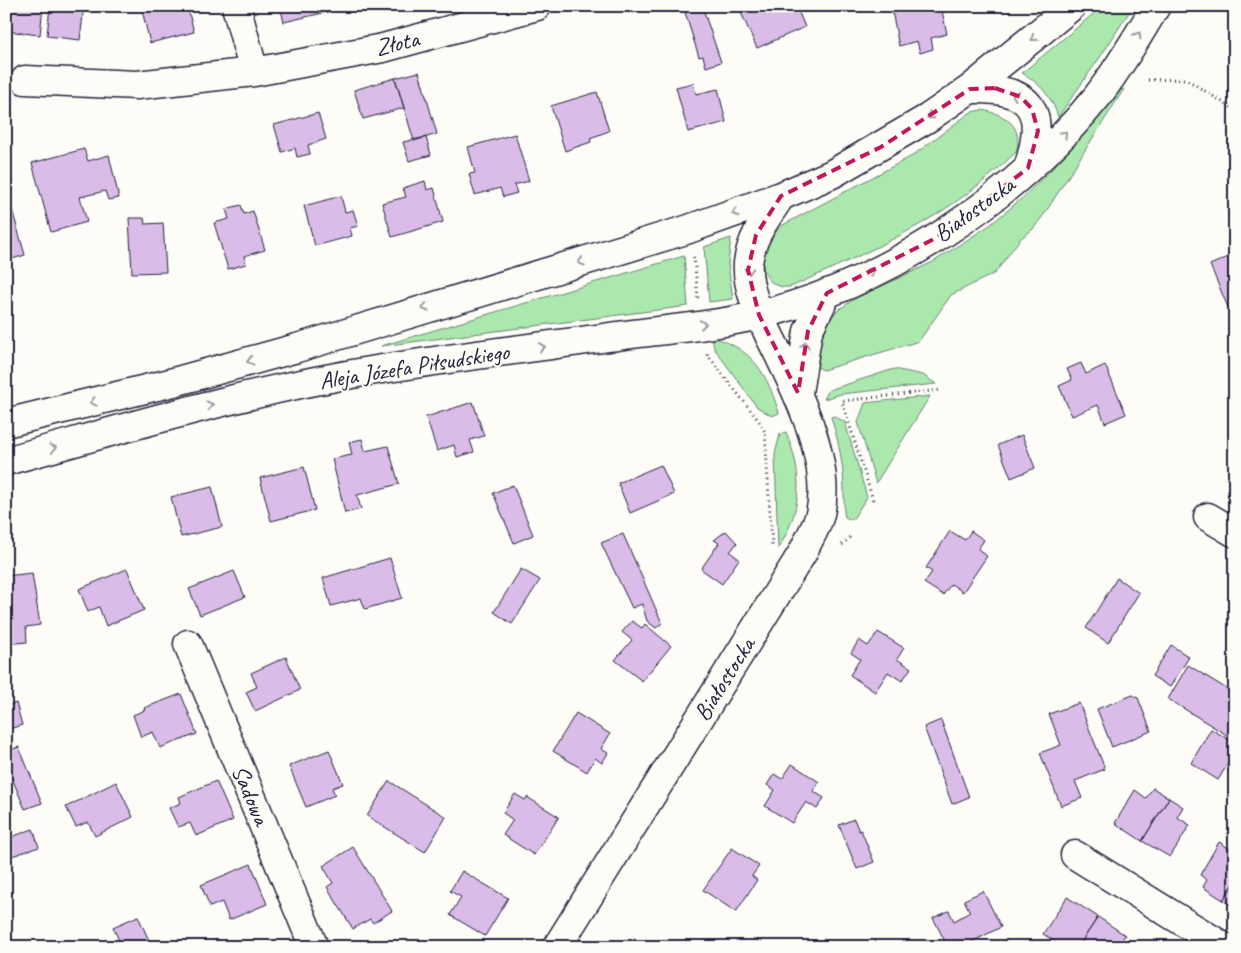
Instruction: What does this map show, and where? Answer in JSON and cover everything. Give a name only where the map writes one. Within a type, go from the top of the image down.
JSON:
[{"type":"main road","points":[[236,6],[254,72]]},
{"type":"main road","name":"Złota","points":[[25,80],[137,85],[254,72],[383,48],[537,6]]},
{"type":"main road","points":[[781,196],[832,174],[881,147],[970,89],[1072,6]]},
{"type":"main road","name":"Białostocka","points":[[798,393],[808,332],[827,293],[897,260],[938,237],[973,213],[1028,168],[1064,135],[1097,97],[1121,64],[1156,6]]},
{"type":"main road","points":[[970,89],[995,88],[1015,94],[1021,97],[1032,109],[1038,130],[1036,144],[1028,168]]},
{"type":"main road","name":"Białostocka","points":[[557,947],[803,552],[820,514],[822,475],[798,393],[760,315],[749,278],[748,262],[756,236],[781,196]]},
{"type":"main road","name":"Aleja Józefa Piłsudskiego","points":[[6,424],[170,383],[297,348],[686,230],[781,196]]},
{"type":"main road","name":"Aleja Józefa Piłsudskiego","points":[[6,461],[194,408],[297,384],[378,369],[760,315],[827,293]]},
{"type":"main road","points":[[1208,516],[1235,533]]},
{"type":"main road","name":"Sadowa","points":[[188,644],[314,947]]},
{"type":"main road","points":[[1075,855],[1224,947]]},
{"type":"path","points":[[1148,80],[1186,78],[1235,110]]},
{"type":"path","points":[[693,251],[698,306]]},
{"type":"path","points":[[701,349],[712,358],[765,432]]},
{"type":"path","points":[[873,500],[842,402],[941,390]]},
{"type":"highlighted area","points":[[995,88],[1021,97],[1032,109],[1038,131],[1028,168],[938,237],[827,293],[808,331],[798,393],[759,315],[748,270],[756,235],[781,196],[881,147],[970,89]]},
{"type":"green space","points":[[1103,6],[1133,6],[1058,117],[1045,91],[1022,73]]},
{"type":"green space","points":[[1124,89],[1045,213],[1033,229],[1020,239],[995,273],[951,295],[919,341],[823,370],[816,366],[818,338],[825,325],[837,311],[854,299],[933,262],[990,225],[1020,200],[1051,170],[1118,91]]},
{"type":"green space","points":[[982,110],[1005,118],[1015,128],[1017,135],[1016,152],[992,174],[942,211],[890,241],[791,287],[781,287],[770,281],[765,274],[763,259],[772,236],[783,225],[912,156],[971,112]]},
{"type":"green space","points":[[731,238],[728,264],[733,299],[709,302],[704,247]]},
{"type":"green space","points":[[684,256],[688,306],[381,346]]},
{"type":"green space","points":[[712,337],[738,348],[757,365],[764,375],[779,413],[772,416],[757,407],[714,348]]},
{"type":"green space","points":[[894,369],[923,375],[936,384],[841,394],[824,399],[829,390]]},
{"type":"green space","points":[[930,396],[876,483],[858,422],[865,403]]},
{"type":"green space","points":[[834,416],[845,422],[867,497],[852,520],[845,517],[844,512],[842,464],[831,417]]},
{"type":"green space","points":[[786,432],[796,463],[798,492],[792,520],[778,549],[775,454],[780,434]]},
{"type":"building","points":[[6,6],[43,6],[40,35],[6,31]]},
{"type":"building","points":[[50,6],[84,6],[80,40],[47,36]]},
{"type":"building","points":[[141,6],[187,6],[194,32],[150,43]]},
{"type":"building","points":[[280,6],[326,6],[327,12],[284,22]]},
{"type":"building","points":[[683,6],[702,6],[721,62],[706,67],[703,56],[699,57]]},
{"type":"building","points":[[738,6],[796,6],[805,27],[757,48]]},
{"type":"building","points":[[891,6],[941,6],[947,34],[931,38],[933,49],[920,53],[917,41],[899,46]]},
{"type":"building","points":[[419,72],[437,134],[414,141],[395,78]]},
{"type":"building","points":[[395,78],[404,108],[363,119],[354,90]]},
{"type":"building","points":[[693,83],[696,94],[718,89],[726,122],[688,132],[676,87]]},
{"type":"building","points":[[597,92],[609,131],[590,138],[591,142],[565,151],[551,106]]},
{"type":"building","points":[[318,113],[326,139],[308,145],[310,154],[297,157],[295,148],[282,152],[274,125]]},
{"type":"building","points":[[515,134],[529,181],[514,185],[517,193],[503,197],[500,188],[475,195],[469,174],[475,173],[468,147]]},
{"type":"building","points":[[426,137],[431,155],[409,161],[403,142]]},
{"type":"building","points":[[84,149],[88,161],[109,155],[119,198],[108,200],[105,191],[80,197],[87,222],[51,232],[32,163]]},
{"type":"building","points":[[425,181],[427,190],[434,188],[443,222],[392,237],[382,203],[406,197],[403,188]]},
{"type":"building","points":[[341,196],[345,212],[353,210],[358,226],[350,228],[352,236],[315,246],[304,206]]},
{"type":"building","points":[[9,199],[25,255],[6,261],[6,200]]},
{"type":"building","points":[[241,205],[244,214],[253,211],[265,250],[244,256],[246,264],[228,269],[214,223],[229,219],[226,209]]},
{"type":"building","points":[[129,218],[144,218],[145,224],[163,223],[166,272],[132,273]]},
{"type":"building","points":[[1235,254],[1235,324],[1210,265]]},
{"type":"building","points":[[1081,363],[1086,374],[1105,365],[1126,414],[1105,423],[1098,405],[1072,416],[1059,386],[1072,380],[1067,369]]},
{"type":"building","points":[[473,402],[484,436],[470,440],[474,452],[457,457],[454,445],[437,451],[426,417]]},
{"type":"building","points":[[1022,435],[1035,468],[1011,478],[998,445]]},
{"type":"building","points":[[362,439],[365,451],[388,446],[399,484],[357,495],[361,509],[345,513],[332,459],[352,455],[349,442]]},
{"type":"building","points":[[661,465],[674,494],[630,513],[618,483]]},
{"type":"building","points":[[304,467],[315,510],[271,521],[260,478]]},
{"type":"building","points":[[513,485],[533,535],[514,543],[493,493]]},
{"type":"building","points":[[212,487],[222,527],[181,537],[171,497]]},
{"type":"building","points":[[726,531],[737,543],[730,552],[739,559],[722,584],[701,569],[719,543],[714,540]]},
{"type":"building","points":[[950,531],[965,540],[971,531],[984,540],[978,549],[987,556],[963,592],[951,584],[943,595],[924,583],[932,572],[926,568]]},
{"type":"building","points":[[623,534],[662,623],[656,628],[647,621],[642,604],[632,608],[601,543]]},
{"type":"building","points":[[390,558],[402,598],[365,609],[361,598],[331,606],[323,578]]},
{"type":"building","points":[[127,569],[144,610],[106,626],[99,607],[88,612],[79,589]]},
{"type":"building","points":[[521,569],[540,580],[512,624],[494,612]]},
{"type":"building","points":[[234,571],[245,597],[200,615],[189,589]]},
{"type":"building","points":[[32,573],[40,625],[26,627],[27,642],[6,644],[6,576]]},
{"type":"building","points":[[1117,578],[1139,593],[1108,643],[1086,628]]},
{"type":"building","points":[[632,621],[642,628],[645,624],[671,646],[642,681],[615,660],[632,640],[622,632]]},
{"type":"building","points":[[878,632],[904,648],[897,659],[911,668],[902,681],[888,672],[875,692],[850,675],[860,659],[851,653],[859,640],[868,646]]},
{"type":"building","points":[[1171,645],[1189,657],[1170,687],[1152,676]]},
{"type":"building","points":[[286,657],[300,690],[255,711],[246,692],[257,687],[251,673]]},
{"type":"building","points":[[1188,665],[1235,694],[1235,740],[1168,699]]},
{"type":"building","points":[[181,694],[197,734],[160,748],[153,732],[141,737],[133,715],[145,710],[144,708]]},
{"type":"building","points":[[1133,695],[1138,698],[1151,731],[1112,747],[1097,709]]},
{"type":"building","points":[[16,703],[22,725],[6,730],[6,706]]},
{"type":"building","points":[[1079,703],[1105,769],[1075,781],[1082,798],[1061,806],[1040,753],[1061,745],[1049,714]]},
{"type":"building","points":[[576,713],[610,734],[601,749],[608,753],[602,763],[595,758],[587,772],[553,751]]},
{"type":"building","points":[[941,720],[969,797],[952,804],[924,727]]},
{"type":"building","points":[[1211,729],[1235,743],[1235,752],[1218,780],[1191,763]]},
{"type":"building","points":[[19,747],[42,803],[25,809],[6,764],[6,751]]},
{"type":"building","points":[[329,750],[343,784],[332,788],[335,795],[306,807],[289,766]]},
{"type":"building","points":[[792,764],[819,782],[813,791],[824,798],[817,809],[806,802],[792,823],[765,806],[775,790],[767,785],[774,774],[782,779]]},
{"type":"building","points":[[216,781],[233,820],[196,836],[190,823],[178,827],[169,808],[181,803],[179,797]]},
{"type":"building","points":[[389,781],[446,817],[425,852],[367,816]]},
{"type":"building","points":[[116,782],[133,817],[95,836],[88,822],[76,827],[66,807]]},
{"type":"building","points":[[1153,788],[1169,798],[1142,841],[1115,823],[1135,790],[1146,798]]},
{"type":"building","points":[[515,794],[525,800],[527,797],[559,817],[534,855],[503,835],[513,820],[503,813]]},
{"type":"building","points":[[1169,798],[1183,807],[1177,817],[1190,825],[1170,857],[1142,841]]},
{"type":"building","points":[[854,819],[859,831],[861,830],[874,862],[857,869],[839,825]]},
{"type":"building","points":[[33,829],[39,847],[6,858],[6,839]]},
{"type":"building","points":[[1235,841],[1235,882],[1223,900],[1203,887],[1207,880],[1200,875],[1219,842],[1230,849]]},
{"type":"building","points":[[353,847],[392,911],[373,923],[370,919],[353,929],[327,887],[333,883],[323,866]]},
{"type":"building","points":[[732,848],[759,866],[752,876],[757,880],[736,912],[703,890]]},
{"type":"building","points":[[251,864],[267,904],[229,920],[222,902],[210,907],[201,885]]},
{"type":"building","points":[[462,871],[508,898],[485,936],[450,915],[461,897],[450,891]]},
{"type":"building","points":[[1235,882],[1235,907],[1223,900]]},
{"type":"building","points":[[983,891],[1001,927],[962,947],[948,947],[933,918],[949,911],[954,921],[970,912],[964,900]]},
{"type":"building","points":[[1067,897],[1098,917],[1078,947],[1063,947],[1043,934]]},
{"type":"building","points":[[138,916],[152,947],[122,947],[113,927]]},
{"type":"building","points":[[1098,917],[1125,935],[1117,947],[1078,947]]}]
